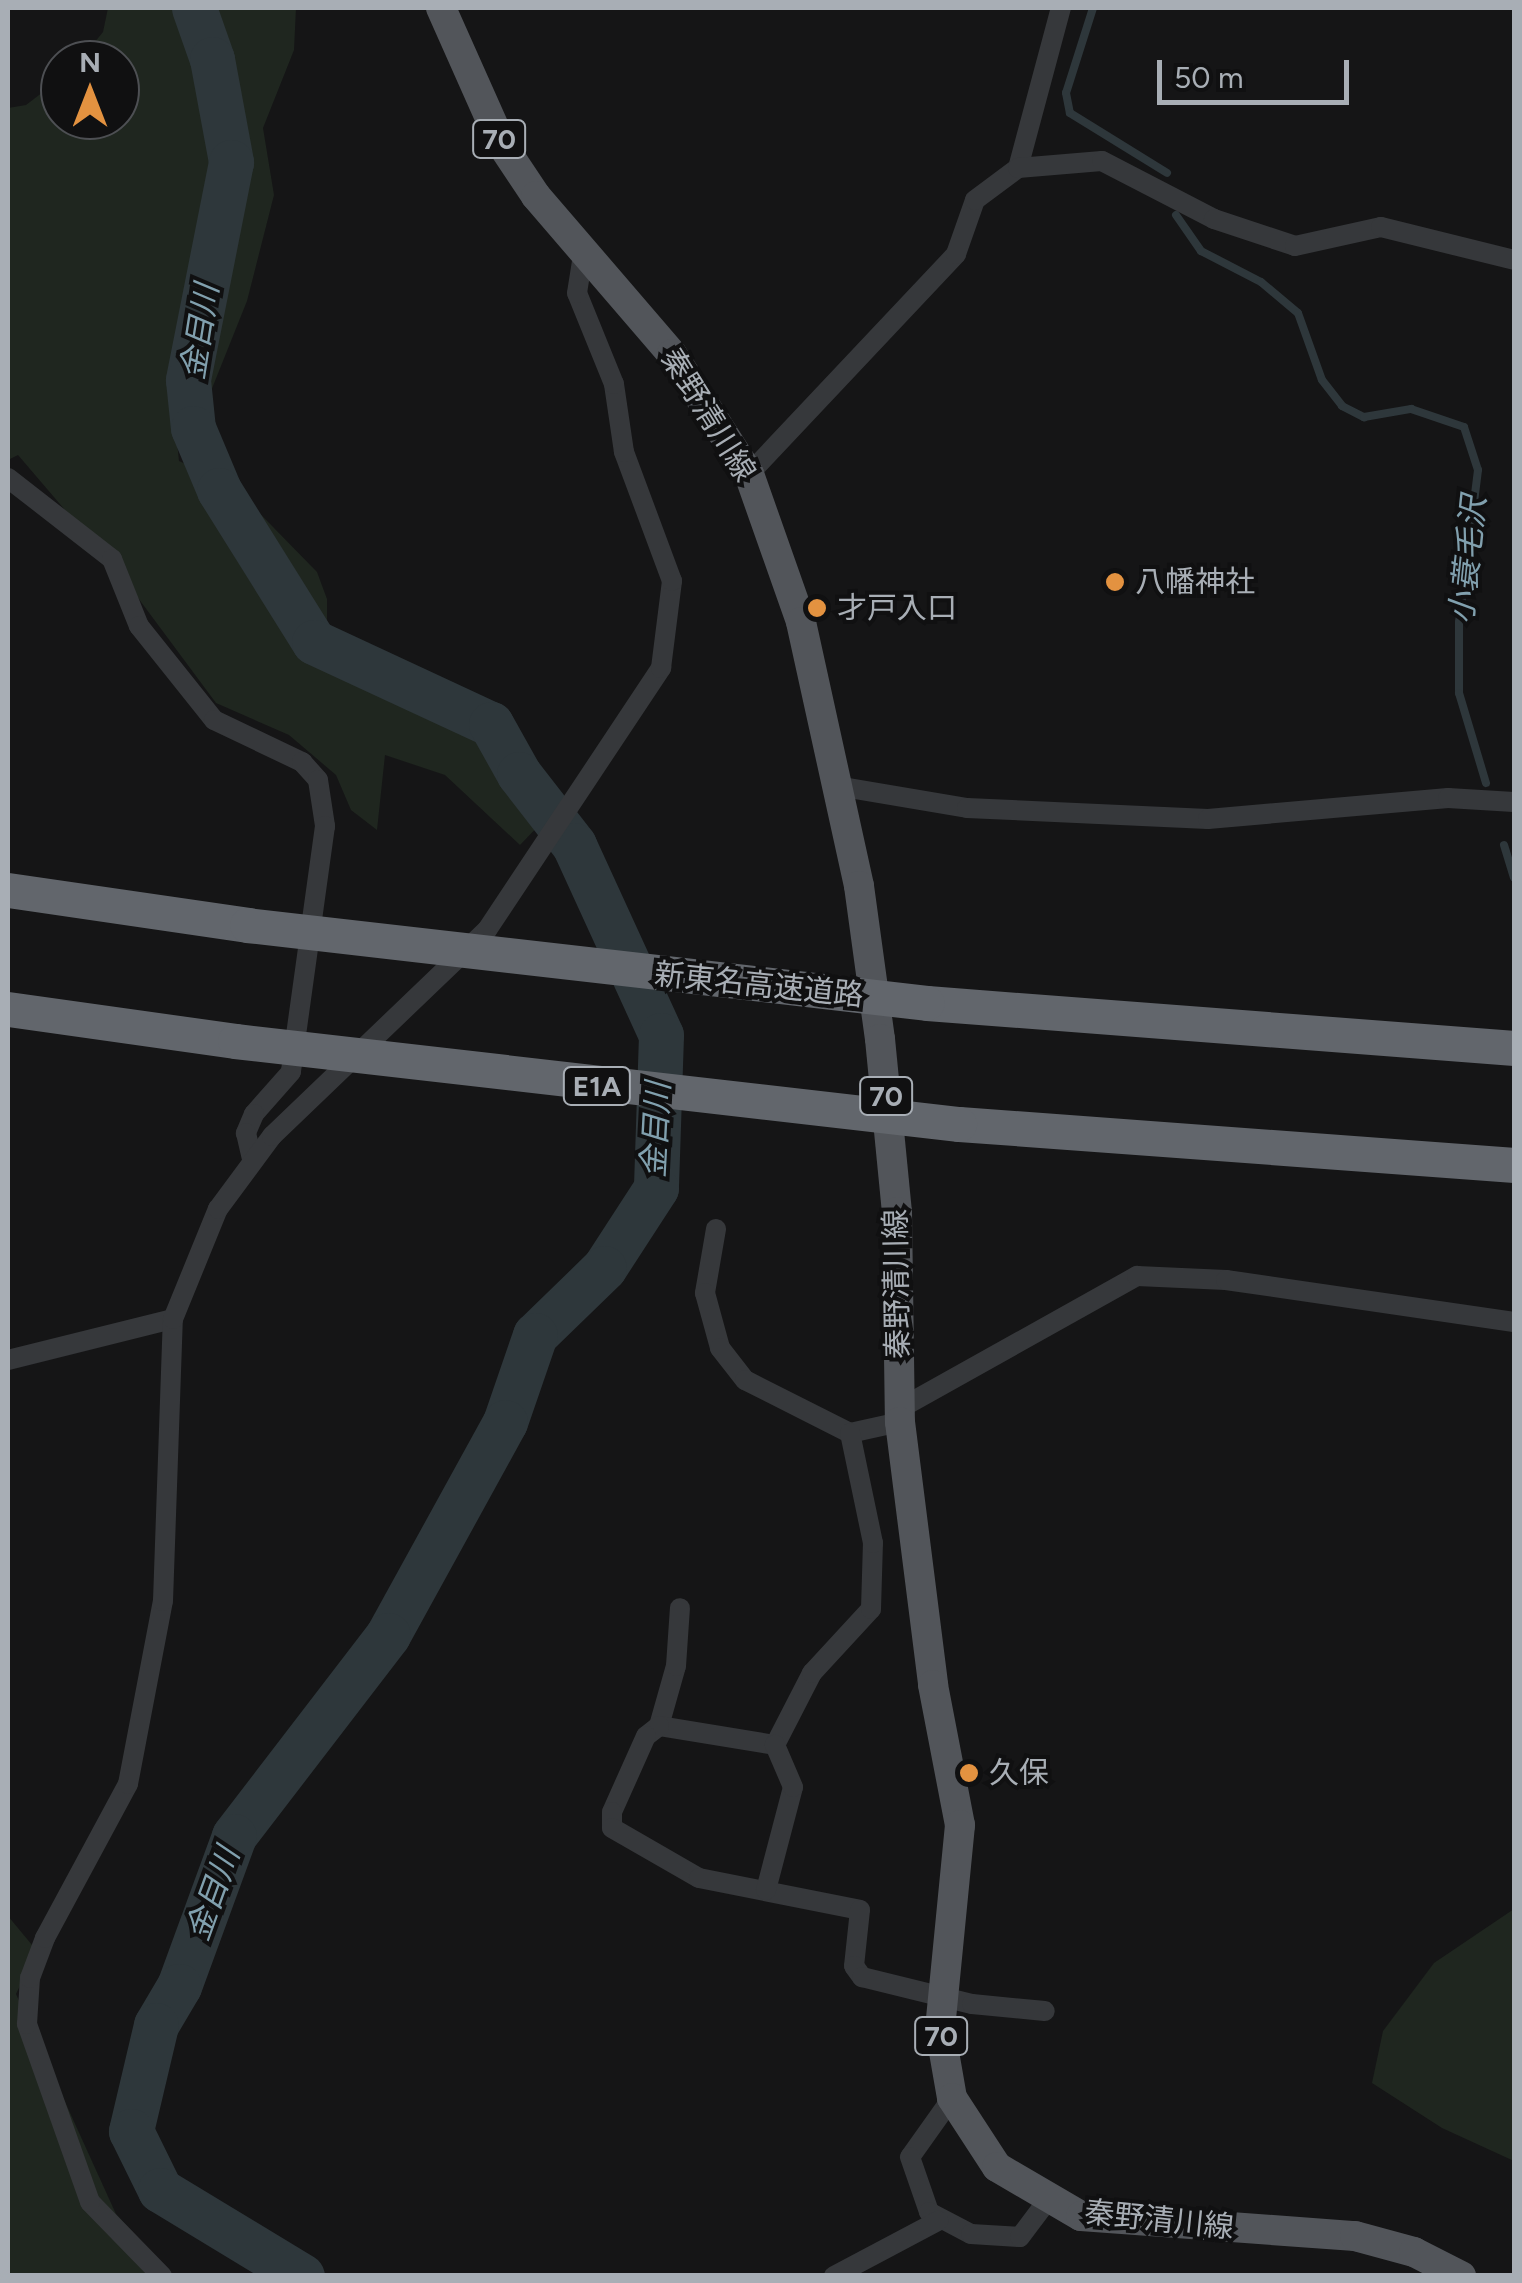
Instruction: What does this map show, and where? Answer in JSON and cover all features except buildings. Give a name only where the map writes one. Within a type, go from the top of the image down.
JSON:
[{"type":"highway","name":"新東名高速道路","points":[[8,890],[247,925],[927,1003],[1514,1048]]},
{"type":"highway","name":"E1A","points":[[8,1009],[235,1041],[959,1124],[1514,1165]]},
{"type":"main road","name":"秦野清川線","points":[[441,8],[502,144],[584,254],[672,354],[749,474],[801,622],[836,786],[880,1039],[897,1212],[899,1416],[932,1685],[960,1824],[940,2029],[952,2098],[997,2167],[1047,2202],[1119,2222],[1355,2236],[1414,2252],[1462,2276]]},
{"type":"street","points":[[1018,168],[1061,8]]},
{"type":"street","points":[[749,474],[956,254],[975,200],[1018,168],[1102,161],[1214,219],[1295,246],[1381,227],[1514,260]]},
{"type":"street","points":[[162,2276],[90,2202],[26,2024],[30,1978],[45,1938],[128,1784],[163,1601],[173,1319],[218,1209],[252,1159],[466,954],[543,851],[661,668],[672,581],[624,452],[614,384],[577,293],[584,254]]},
{"type":"street","points":[[8,478],[112,559],[139,626],[214,720],[302,762],[318,780],[325,826],[291,1072],[254,1114],[246,1133],[252,1159]]},
{"type":"street","points":[[836,786],[967,808],[1208,819],[1448,798],[1514,804]]},
{"type":"street","points":[[716,1230],[705,1293],[720,1348],[745,1380],[850,1432],[899,1416],[1137,1276],[1226,1280],[1514,1322]]},
{"type":"street","points":[[8,1360],[173,1319]]},
{"type":"street","points":[[775,1745],[812,1672],[871,1609],[873,1544],[850,1432]]},
{"type":"street","points":[[680,1608],[676,1666],[658,1726],[646,1736],[612,1812],[612,1828],[699,1878],[860,1910],[854,1972],[946,1995],[1044,2011]]},
{"type":"street","points":[[658,1726],[775,1745]]},
{"type":"street","points":[[766,1890],[793,1787],[775,1745]]},
{"type":"street","points":[[952,2098],[910,2157],[919,2196],[938,2221],[971,2234],[1020,2237],[1047,2202]]},
{"type":"street","points":[[834,2276],[938,2221]]},
{"type":"shaded area","points":[[108,8],[296,8],[294,50],[263,128],[274,195],[247,301],[211,391],[176,433],[179,461],[232,485],[317,572],[327,599],[327,638],[455,693],[547,817],[520,845],[445,775],[385,755],[377,830],[351,810],[336,775],[289,735],[216,703],[124,579],[18,455],[8,460],[8,108],[26,105],[40,94],[40,140],[140,140],[140,40],[96,40],[103,32]]},
{"type":"shaded area","points":[[1514,1909],[1514,2161],[1442,2128],[1372,2083],[1383,2031],[1434,1963]]},
{"type":"shaded area","points":[[8,1916],[37,1951],[16,1994],[116,2214],[172,2275],[8,2275]]},
{"type":"waterway","name":"金目川","points":[[194,8],[212,59],[231,162],[188,380],[193,428],[219,490],[314,642],[491,724],[519,774],[574,845],[661,1035],[656,1188],[604,1268],[535,1335],[505,1422],[388,1635],[234,1836],[179,1986],[156,2025],[131,2131],[160,2190],[302,2276]]},
{"type":"waterway","name":"小蓑毛沢","points":[[1093,8],[1066,93],[1070,113],[1167,173]]},
{"type":"waterway","name":"小蓑毛沢","points":[[1176,215],[1201,251],[1261,282],[1298,313],[1322,380],[1342,406],[1364,417],[1411,409],[1464,427],[1478,470],[1459,622],[1459,693],[1486,783]]},
{"type":"waterway","name":"小蓑毛沢","points":[[1504,845],[1514,878]]},
{"type":"place","name":"八幡神社","points":[[1115,582]]},
{"type":"place","name":"才戸入口","points":[[817,608]]},
{"type":"place","name":"久保","points":[[969,1773]]}]
